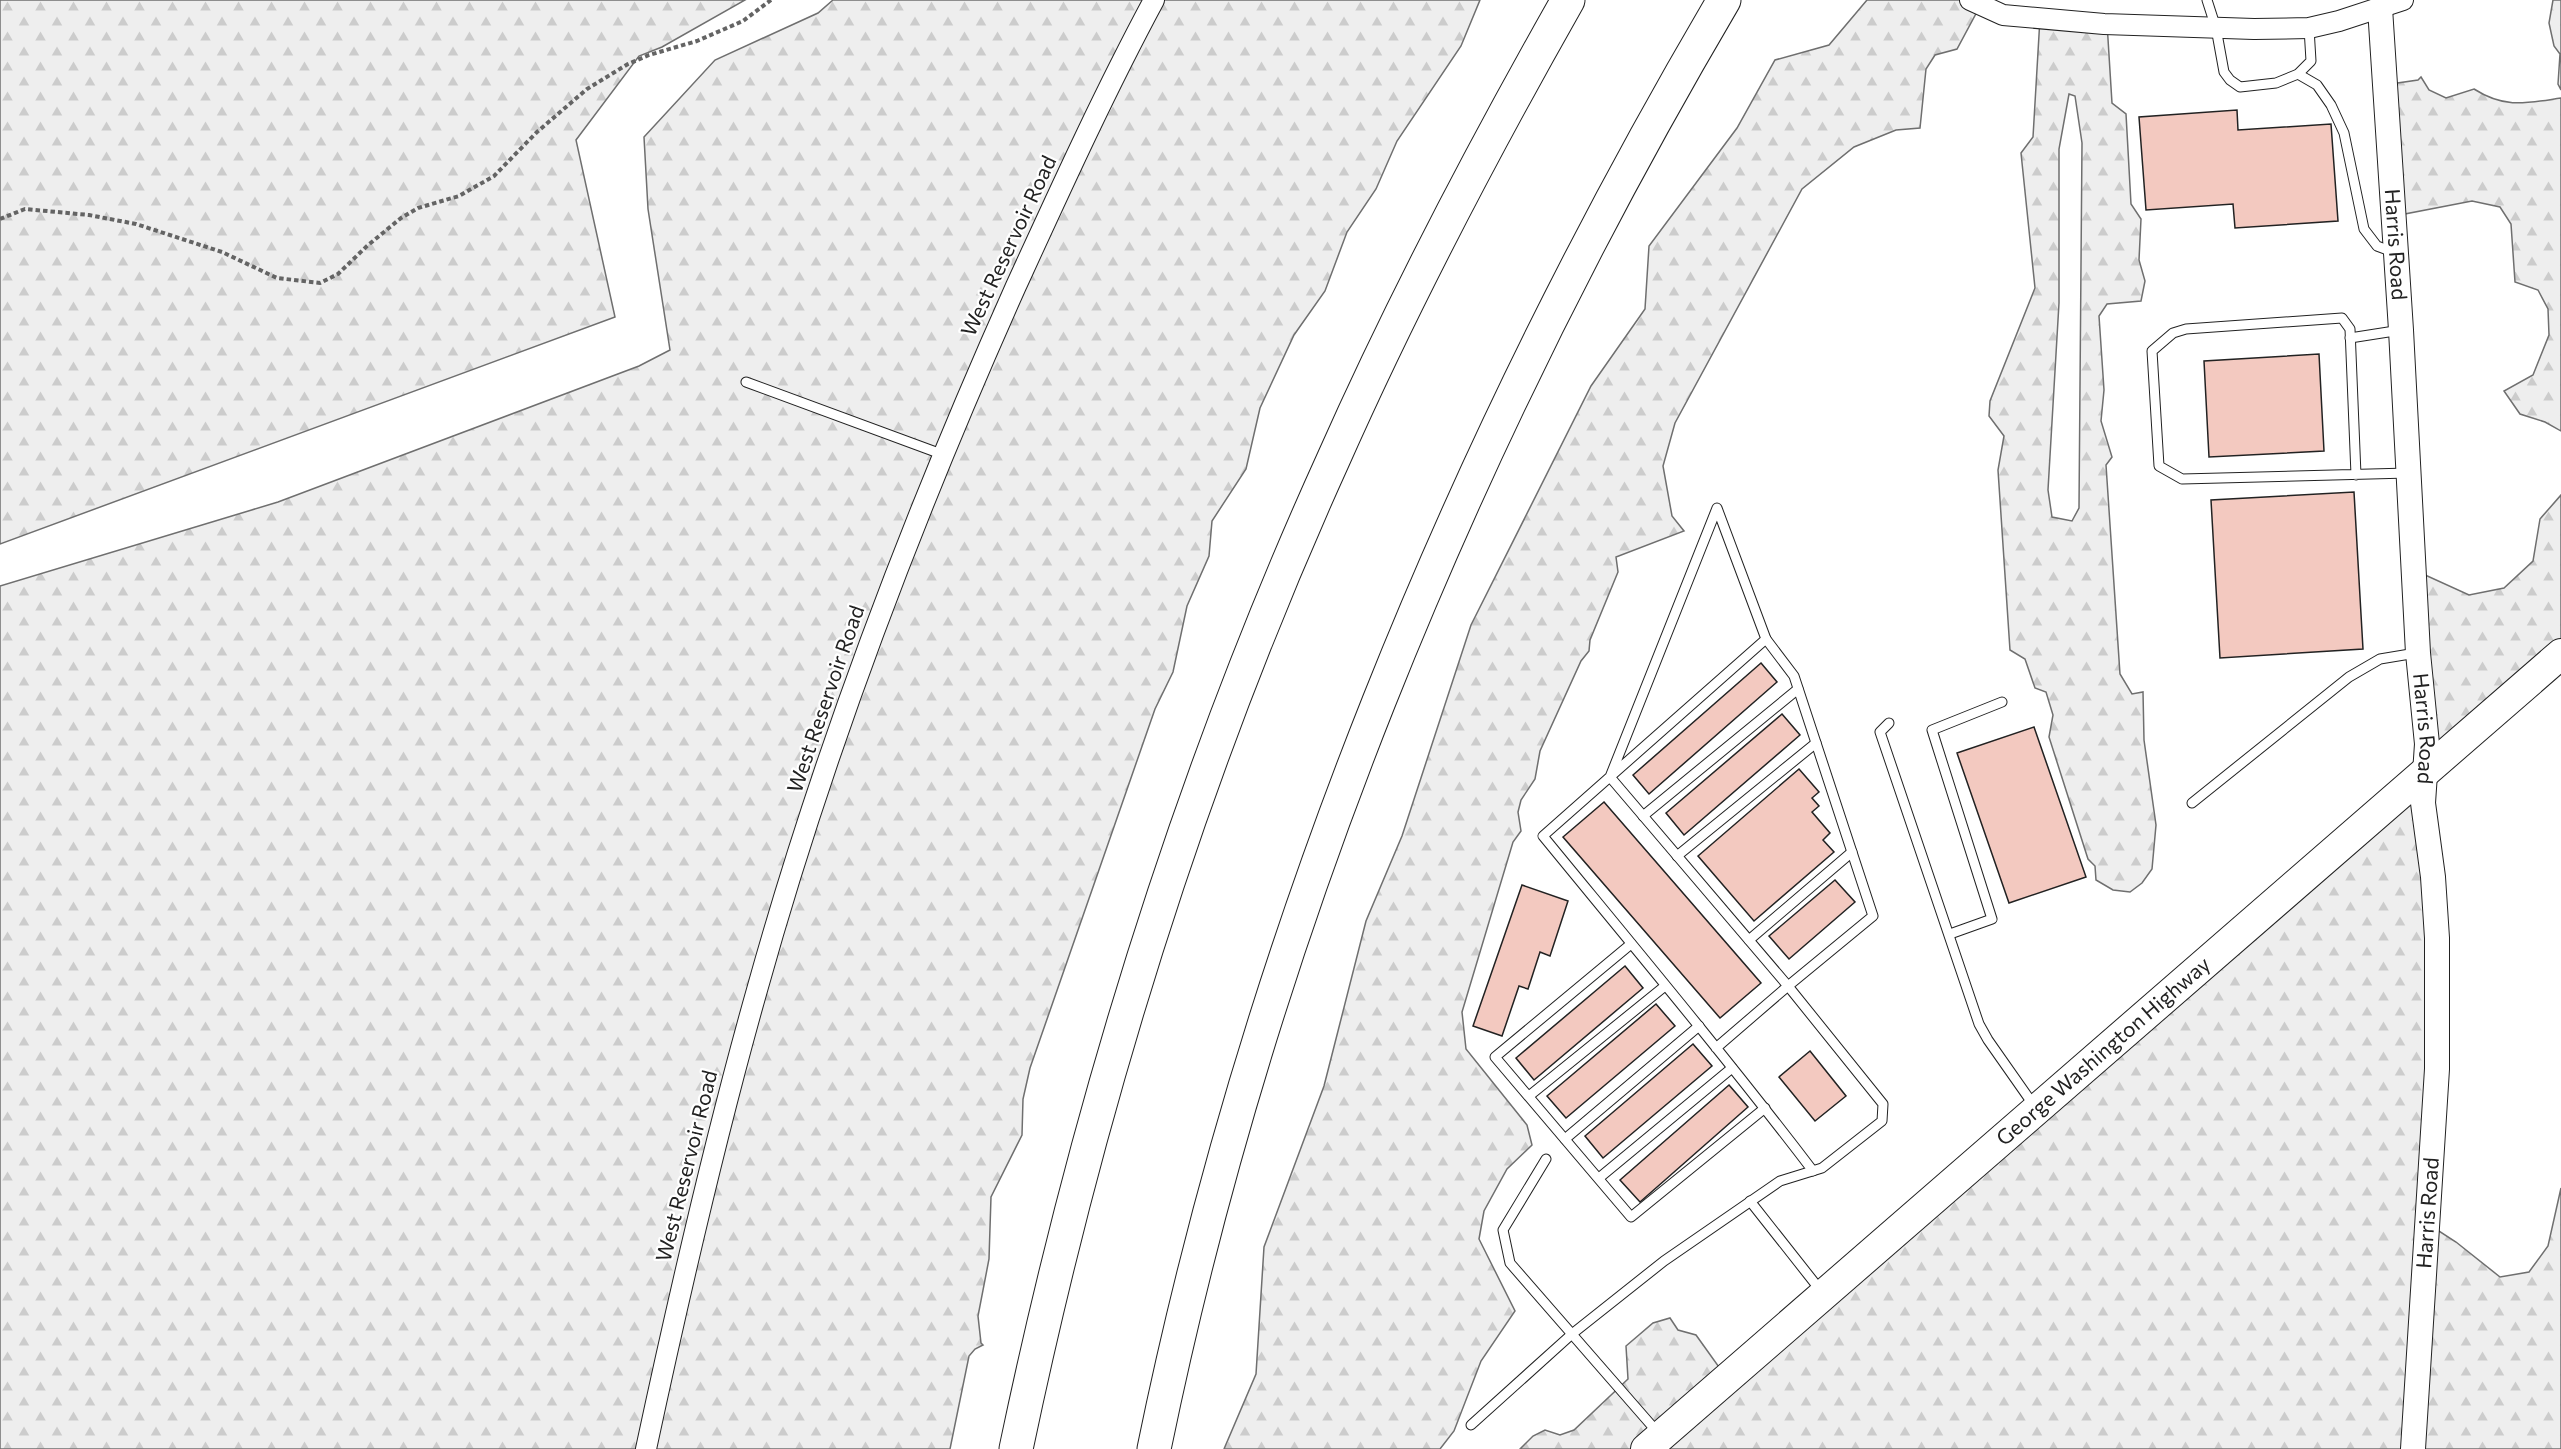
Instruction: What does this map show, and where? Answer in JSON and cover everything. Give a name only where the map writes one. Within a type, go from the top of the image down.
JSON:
[{"type":"highway","points":[[1016,1449],[1058,1263],[1119,1040],[1190,820],[1243,676],[1331,462],[1396,324],[1466,185],[1568,0]]},
{"type":"highway","points":[[1154,1449],[1194,1274],[1240,1104],[1306,894],[1358,751],[1440,551],[1541,335],[1610,200],[1724,0]]},
{"type":"main road","name":"George Washington Highway","points":[[1653,1443],[2561,654]]},
{"type":"street","name":"West Reservoir Road","points":[[646,1449],[683,1277],[758,987],[811,816],[872,638],[982,362],[1129,45],[1154,0]]},
{"type":"street","points":[[1970,0],[2002,15],[2104,24],[2216,28],[2309,28],[2339,21],[2403,0]]},
{"type":"street","name":"Harris Road","points":[[2380,8],[2401,330],[2418,653],[2427,744],[2423,803],[2433,877],[2437,938],[2437,1069],[2413,1449]]},
{"type":"lane","points":[[2207,0],[2216,28],[2224,72],[2240,87],[2276,83],[2298,74],[2311,61],[2309,28]]},
{"type":"lane","points":[[2298,74],[2317,86],[2331,105],[2344,133],[2364,229],[2377,246],[2396,254]]},
{"type":"lane","points":[[2356,475],[2350,329],[2342,318],[2186,329],[2173,333],[2152,351],[2159,466],[2182,479],[2356,475],[2408,473]]},
{"type":"lane","points":[[2350,338],[2401,330]]},
{"type":"lane","points":[[746,382],[944,455]]},
{"type":"lane","points":[[1610,777],[1717,508],[1766,639],[1794,676],[1873,916],[1716,1048]]},
{"type":"lane","points":[[1766,639],[1543,836],[1814,1171]]},
{"type":"lane","points":[[2193,803],[2349,677],[2380,659],[2418,653]]},
{"type":"lane","points":[[1643,816],[1798,689]]},
{"type":"lane","points":[[1950,934],[1992,919],[1932,730],[2002,702]]},
{"type":"lane","points":[[1889,723],[1880,732],[1979,1024],[2037,1109]]},
{"type":"lane","points":[[1677,856],[1816,743]]},
{"type":"lane","points":[[1471,1425],[1572,1334],[1664,1261],[1780,1180],[1822,1168],[1882,1121],[1883,1104],[1788,986],[1610,777]]},
{"type":"lane","points":[[1749,940],[1852,852]]},
{"type":"lane","points":[[1631,944],[1495,1057],[1631,1217],[1765,1108]]},
{"type":"lane","points":[[1529,1096],[1665,986]]},
{"type":"lane","points":[[1565,1139],[1699,1026]]},
{"type":"lane","points":[[1599,1178],[1732,1068]]},
{"type":"lane","points":[[1546,1159],[1503,1230],[1510,1263],[1572,1334],[1653,1443]]},
{"type":"lane","points":[[1750,1202],[1824,1295]]},
{"type":"path","points":[[0,219],[25,209],[89,214],[136,224],[222,252],[277,279],[320,283],[338,274],[401,218],[418,208],[459,196],[494,176],[537,132],[587,89],[628,64],[649,55],[697,41],[743,21],[771,0]]},
{"type":"green space","points":[[0,0],[745,0],[662,47],[639,56],[576,140],[615,317],[0,544]]},
{"type":"green space","points":[[833,0],[1480,0],[1461,46],[1397,141],[1376,189],[1347,232],[1325,291],[1294,335],[1260,408],[1246,469],[1212,521],[1209,556],[1187,606],[1173,672],[1155,709],[1030,1068],[1023,1099],[1022,1135],[991,1197],[989,1259],[978,1316],[983,1345],[969,1356],[950,1449],[0,1449],[0,586],[278,502],[639,366],[670,350],[648,209],[644,137],[715,60],[818,13]]},
{"type":"green space","points":[[1867,0],[1975,0],[1979,8],[1957,49],[1935,55],[1926,69],[1920,128],[1896,130],[1854,147],[1802,189],[1675,423],[1663,466],[1672,516],[1684,531],[1616,557],[1618,572],[1590,640],[1589,651],[1581,661],[1540,751],[1535,779],[1521,800],[1518,812],[1521,831],[1513,842],[1462,1012],[1466,1049],[1527,1125],[1532,1145],[1507,1169],[1484,1211],[1479,1239],[1515,1311],[1481,1361],[1454,1431],[1440,1449],[1224,1449],[1256,1374],[1264,1247],[1324,1086],[1366,921],[1402,836],[1471,625],[1591,386],[1645,309],[1649,246],[1737,128],[1775,60],[1829,45]]},
{"type":"green space","points":[[2553,0],[2561,0],[2561,90],[2558,84],[2560,54],[2554,46],[2549,23]]},
{"type":"green space","points":[[2040,18],[2107,23],[2112,103],[2126,114],[2131,204],[2141,219],[2139,260],[2145,281],[2141,301],[2107,304],[2099,316],[2104,390],[2101,421],[2112,457],[2106,465],[2120,674],[2132,694],[2143,692],[2144,740],[2156,825],[2152,869],[2142,883],[2130,892],[2113,890],[2096,880],[2095,866],[2088,859],[2049,737],[2053,715],[2046,692],[2035,688],[2025,659],[2010,650],[1998,470],[2004,436],[1989,416],[1990,401],[2035,288],[2021,153],[2033,137]],"holes":[[[2069,94],[2075,96],[2082,143],[2079,508],[2072,521],[2052,517],[2048,490],[2059,303],[2059,149]]]},
{"type":"green space","points":[[2421,77],[2429,90],[2446,98],[2474,89],[2496,100],[2506,102],[2527,103],[2561,98],[2561,431],[2545,422],[2520,414],[2504,391],[2533,375],[2549,335],[2548,309],[2538,290],[2515,282],[2511,224],[2500,207],[2472,201],[2389,217],[2377,86],[2418,80]]},
{"type":"green space","points":[[2561,495],[2561,656],[2430,770],[2412,569],[2469,595],[2504,588],[2533,561],[2540,519]]},
{"type":"green space","points":[[2409,792],[2432,801],[2425,1222],[2456,1242],[2500,1277],[2529,1272],[2548,1246],[2561,1188],[2561,1449],[1520,1449],[1533,1436],[1545,1430],[1560,1435],[1574,1430],[1628,1379],[1626,1346],[1653,1323],[1670,1318],[1678,1330],[1696,1335],[1726,1377]]},
{"type":"building","points":[[2237,110],[2238,130],[2331,124],[2338,221],[2235,228],[2233,204],[2146,210],[2139,117]]},
{"type":"building","points":[[2319,354],[2324,451],[2209,457],[2204,361]]},
{"type":"building","points":[[2354,492],[2363,649],[2220,658],[2211,500]]},
{"type":"building","points":[[1761,663],[1777,682],[1649,794],[1633,775]]},
{"type":"building","points":[[1782,714],[1800,735],[1684,835],[1666,813]]},
{"type":"building","points":[[2034,727],[2086,877],[2009,903],[1957,753]]},
{"type":"building","points":[[1799,769],[1819,792],[1812,798],[1819,806],[1812,812],[1830,833],[1823,840],[1834,852],[1754,921],[1698,856]]},
{"type":"building","points":[[1604,802],[1761,983],[1720,1018],[1563,837]]},
{"type":"building","points":[[1835,880],[1855,902],[1789,959],[1769,936]]},
{"type":"building","points":[[1522,885],[1568,901],[1550,956],[1540,952],[1528,989],[1519,986],[1502,1036],[1473,1026]]},
{"type":"building","points":[[1625,966],[1643,988],[1534,1080],[1516,1058]]},
{"type":"building","points":[[1656,1004],[1675,1026],[1566,1118],[1547,1096]]},
{"type":"building","points":[[1693,1044],[1712,1066],[1603,1158],[1585,1136]]},
{"type":"building","points":[[1810,1051],[1846,1096],[1815,1121],[1779,1077]]},
{"type":"building","points":[[1729,1085],[1748,1107],[1640,1202],[1620,1180]]}]
